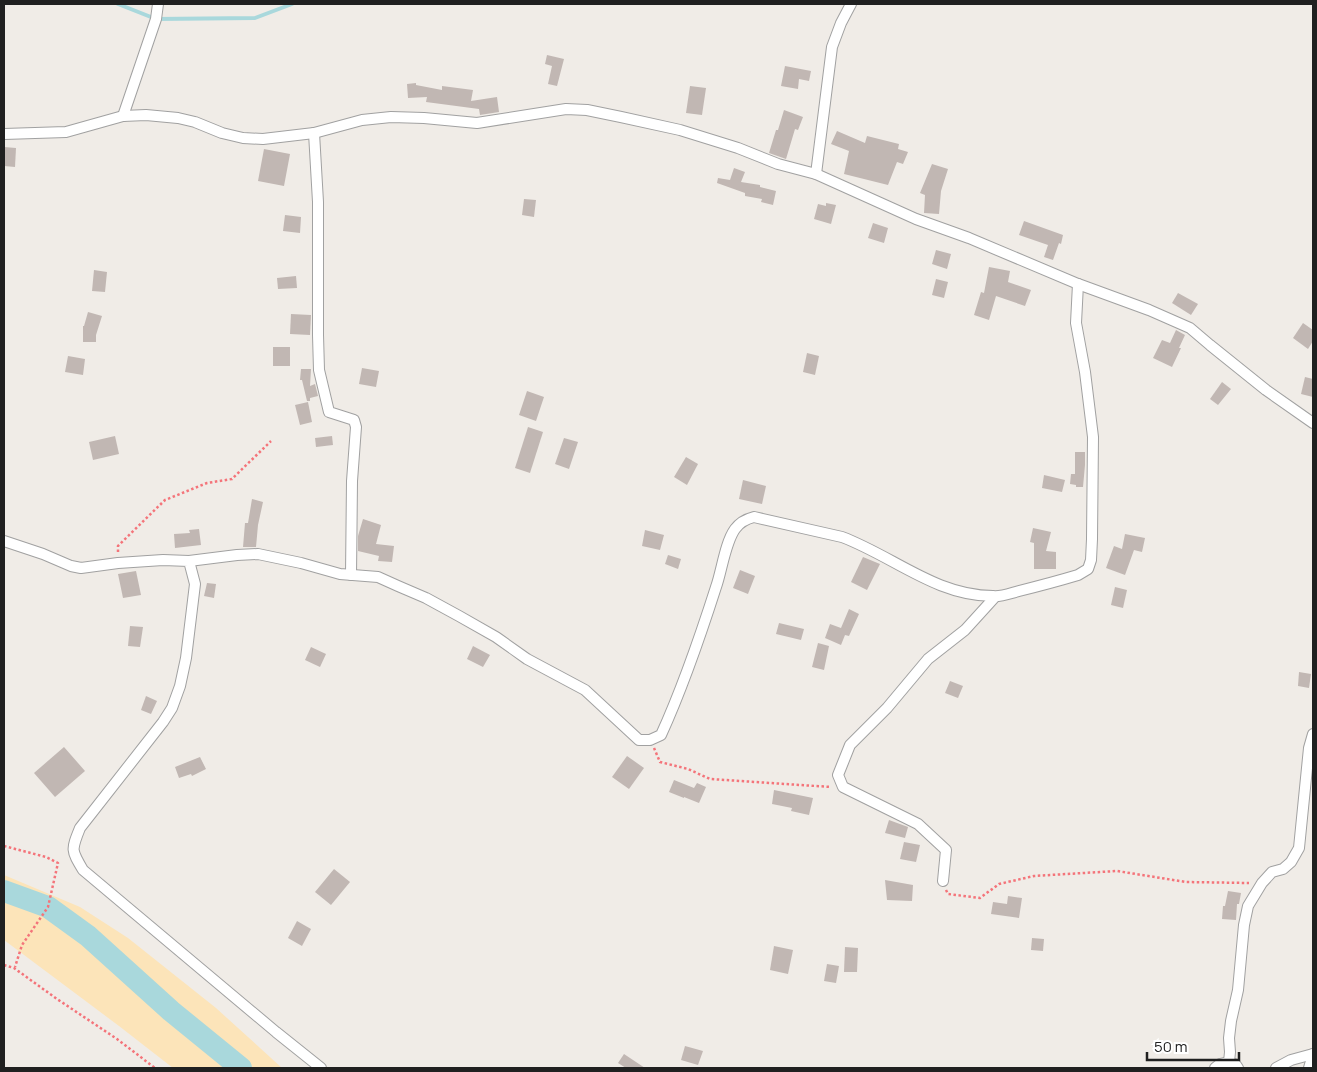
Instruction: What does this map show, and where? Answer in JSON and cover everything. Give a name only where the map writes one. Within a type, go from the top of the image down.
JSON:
[{"type":"street","points":[[124,116],[156,19],[158,4]]},
{"type":"street","points":[[816,174],[832,47],[851,4]]},
{"type":"street","points":[[4,134],[66,132],[124,116],[146,115],[178,118],[195,122],[222,133],[243,138],[263,139],[314,133],[362,120],[391,117],[477,123],[566,109],[587,110],[680,130],[738,148],[778,164],[816,174],[916,219],[969,238],[1190,328],[1266,390],[1313,423]]},
{"type":"street","points":[[314,133],[318,202],[319,370],[329,412],[354,420],[356,427],[352,481],[350,575]]},
{"type":"street","points":[[4,541],[81,568],[118,563],[163,560],[189,561],[258,554],[340,574],[378,578],[426,598],[496,637],[527,659],[585,690],[639,740],[650,740],[661,734],[670,715],[708,613],[730,539],[736,528],[744,520],[754,517],[842,537],[947,588],[972,594],[995,597],[1078,575],[1088,568],[1092,539],[1093,437],[1085,372],[1076,323],[1078,284]]},
{"type":"street","points":[[189,561],[195,584],[193,603],[186,658],[180,686],[172,708],[80,828],[72,850],[83,870],[269,1027],[321,1068]]},
{"type":"street","points":[[943,882],[946,850],[918,824],[843,787],[838,775],[850,745],[887,708],[928,659],[965,630],[995,597]]},
{"type":"street","points":[[1229,1062],[1229,1038],[1238,990],[1244,925],[1248,906],[1272,872],[1283,868],[1291,862],[1298,848],[1309,748],[1313,734]]},
{"type":"street","points":[[1276,1068],[1292,1060],[1313,1054]]},
{"type":"street","points":[[1309,1068],[1313,1054]]},
{"type":"street","points":[[1215,1068],[1220,1064],[1229,1062],[1238,1068]]},
{"type":"path","points":[[118,563],[118,546],[165,500],[207,483],[232,479],[270,441]]},
{"type":"path","points":[[650,740],[660,762],[688,769],[710,779],[843,787]]},
{"type":"path","points":[[4,846],[46,857],[58,864],[48,906],[22,945],[14,968]]},
{"type":"path","points":[[943,882],[948,894],[980,898],[999,884],[1034,876],[1117,871],[1186,882],[1262,884]]},
{"type":"path","points":[[4,965],[14,968],[57,1000],[117,1039],[155,1068]]},
{"type":"sand","points":[[4,875],[80,907],[128,938],[216,1008],[282,1068],[173,1068],[4,940]]},
{"type":"building","points":[[547,55],[564,59],[557,86],[548,84],[552,66],[545,64]]},
{"type":"building","points":[[785,66],[811,71],[809,81],[799,79],[798,89],[781,86]]},
{"type":"building","points":[[416,83],[416,85],[442,90],[442,86],[473,90],[471,101],[497,97],[499,112],[480,115],[479,109],[426,102],[427,97],[408,98],[407,84]]},
{"type":"building","points":[[690,86],[706,88],[702,115],[686,113]]},
{"type":"building","points":[[784,110],[803,117],[798,130],[795,129],[786,159],[769,153]]},
{"type":"building","points":[[837,131],[865,143],[867,136],[899,144],[898,149],[908,152],[903,164],[897,162],[888,185],[844,174],[849,151],[831,144]]},
{"type":"building","points":[[4,147],[16,148],[15,167],[4,166]]},
{"type":"building","points":[[264,149],[290,154],[284,186],[258,181]]},
{"type":"building","points":[[932,164],[948,169],[941,191],[939,214],[924,213],[925,195],[920,193]]},
{"type":"building","points":[[734,168],[745,172],[741,182],[760,185],[760,187],[776,191],[773,205],[761,202],[762,199],[745,196],[745,193],[717,183],[718,178],[730,180]]},
{"type":"building","points":[[524,199],[536,200],[534,217],[522,215]]},
{"type":"building","points":[[826,203],[836,205],[831,224],[814,219],[818,204],[826,206]]},
{"type":"building","points":[[285,215],[301,217],[300,233],[283,231]]},
{"type":"building","points":[[1024,221],[1063,235],[1053,260],[1044,257],[1048,245],[1019,235]]},
{"type":"building","points":[[873,223],[888,228],[884,243],[868,238]]},
{"type":"building","points":[[936,250],[951,254],[947,269],[932,264]]},
{"type":"building","points":[[989,267],[1010,271],[1008,282],[1031,290],[1025,306],[996,296],[989,320],[974,315],[981,292],[984,293]]},
{"type":"building","points":[[94,270],[107,272],[105,292],[92,291]]},
{"type":"building","points":[[296,276],[297,288],[278,289],[277,278]]},
{"type":"building","points":[[936,279],[948,282],[944,298],[932,295]]},
{"type":"building","points":[[1178,293],[1198,304],[1191,315],[1172,303]]},
{"type":"building","points":[[88,312],[102,316],[96,335],[96,342],[83,342],[83,326]]},
{"type":"building","points":[[291,314],[311,315],[310,335],[290,334]]},
{"type":"building","points":[[1303,323],[1313,330],[1313,341],[1308,349],[1293,338]]},
{"type":"building","points":[[1176,330],[1185,335],[1172,367],[1153,358],[1162,340],[1170,343]]},
{"type":"building","points":[[273,347],[290,347],[290,366],[273,366]]},
{"type":"building","points":[[807,353],[819,356],[815,375],[803,372]]},
{"type":"building","points":[[68,356],[85,359],[83,375],[65,372]]},
{"type":"building","points":[[362,368],[379,371],[376,387],[359,384]]},
{"type":"building","points":[[301,369],[311,369],[310,386],[315,384],[318,396],[310,398],[310,401],[307,401],[302,380],[300,380]]},
{"type":"building","points":[[1305,377],[1313,379],[1313,397],[1301,394]]},
{"type":"building","points":[[1222,382],[1231,389],[1218,405],[1210,399]]},
{"type":"building","points":[[527,391],[544,397],[536,421],[519,415]]},
{"type":"building","points":[[308,402],[312,422],[300,425],[295,405]]},
{"type":"building","points":[[528,427],[543,432],[530,473],[515,468]]},
{"type":"building","points":[[115,436],[119,454],[93,460],[89,442]]},
{"type":"building","points":[[332,436],[333,445],[316,447],[315,438]]},
{"type":"building","points":[[564,438],[578,442],[569,469],[555,464]]},
{"type":"building","points":[[1075,452],[1085,452],[1083,487],[1076,487],[1076,485],[1070,484],[1071,474],[1075,474]]},
{"type":"building","points":[[686,457],[698,464],[687,485],[674,477]]},
{"type":"building","points":[[1044,475],[1065,480],[1062,492],[1042,488]]},
{"type":"building","points":[[743,480],[766,486],[762,504],[739,499]]},
{"type":"building","points":[[252,499],[263,502],[256,547],[243,547],[245,523],[248,523]]},
{"type":"building","points":[[363,519],[381,525],[376,544],[394,546],[392,562],[378,561],[379,556],[358,551],[358,536]]},
{"type":"building","points":[[1033,528],[1051,532],[1046,551],[1056,552],[1056,569],[1034,569],[1034,543],[1030,542]]},
{"type":"building","points":[[199,529],[201,545],[175,548],[174,534],[190,533],[189,530]]},
{"type":"building","points":[[645,530],[664,535],[660,550],[642,546]]},
{"type":"building","points":[[1125,534],[1145,538],[1142,552],[1134,550],[1125,575],[1106,568],[1114,546],[1122,549]]},
{"type":"building","points":[[668,555],[681,559],[678,569],[665,564]]},
{"type":"building","points":[[863,557],[880,564],[867,590],[851,582]]},
{"type":"building","points":[[740,570],[755,576],[748,594],[733,588]]},
{"type":"building","points":[[136,571],[141,595],[123,598],[118,574]]},
{"type":"building","points":[[207,583],[216,584],[214,598],[204,596]]},
{"type":"building","points":[[1115,587],[1127,590],[1123,608],[1111,605]]},
{"type":"building","points":[[849,609],[859,614],[849,636],[845,635],[841,645],[825,638],[830,624],[841,628]]},
{"type":"building","points":[[779,623],[804,629],[801,640],[776,634]]},
{"type":"building","points":[[130,626],[143,627],[140,647],[128,646]]},
{"type":"building","points":[[818,643],[829,646],[824,670],[812,667]]},
{"type":"building","points":[[473,646],[490,655],[483,667],[467,659]]},
{"type":"building","points":[[311,647],[326,654],[320,667],[305,660]]},
{"type":"building","points":[[1299,672],[1311,674],[1309,688],[1298,686]]},
{"type":"building","points":[[950,681],[963,686],[958,698],[945,693]]},
{"type":"building","points":[[146,696],[157,701],[151,714],[141,710]]},
{"type":"building","points":[[64,747],[85,771],[55,797],[34,773]]},
{"type":"building","points":[[627,756],[644,768],[629,789],[612,777]]},
{"type":"building","points":[[200,757],[206,769],[192,776],[191,774],[179,778],[175,767]]},
{"type":"building","points":[[674,780],[694,788],[697,783],[706,787],[699,803],[669,792]]},
{"type":"building","points":[[774,790],[813,798],[809,815],[791,811],[792,808],[772,804]]},
{"type":"building","points":[[889,820],[908,827],[905,838],[885,833]]},
{"type":"building","points":[[904,842],[920,845],[916,862],[900,859]]},
{"type":"building","points":[[334,869],[350,882],[331,905],[315,892]]},
{"type":"building","points":[[885,880],[913,885],[912,901],[887,900]]},
{"type":"building","points":[[1228,891],[1241,893],[1239,904],[1237,904],[1236,920],[1222,919],[1223,906],[1225,906]]},
{"type":"building","points":[[1008,896],[1022,898],[1019,918],[991,914],[993,902],[1007,904]]},
{"type":"building","points":[[297,921],[311,929],[302,946],[288,938]]},
{"type":"building","points":[[1032,938],[1044,939],[1043,951],[1031,950]]},
{"type":"building","points":[[774,946],[793,950],[788,974],[770,970]]},
{"type":"building","points":[[845,947],[858,948],[857,972],[844,972]]},
{"type":"building","points":[[827,964],[839,966],[836,983],[824,981]]},
{"type":"building","points":[[685,1046],[703,1051],[698,1065],[681,1060]]},
{"type":"building","points":[[624,1054],[645,1068],[626,1068],[618,1063]]},
{"type":"waterway","points":[[118,4],[156,19],[255,18],[292,4]]},
{"type":"waterway","points":[[4,891],[48,907],[88,936],[171,1011],[241,1068]]}]
